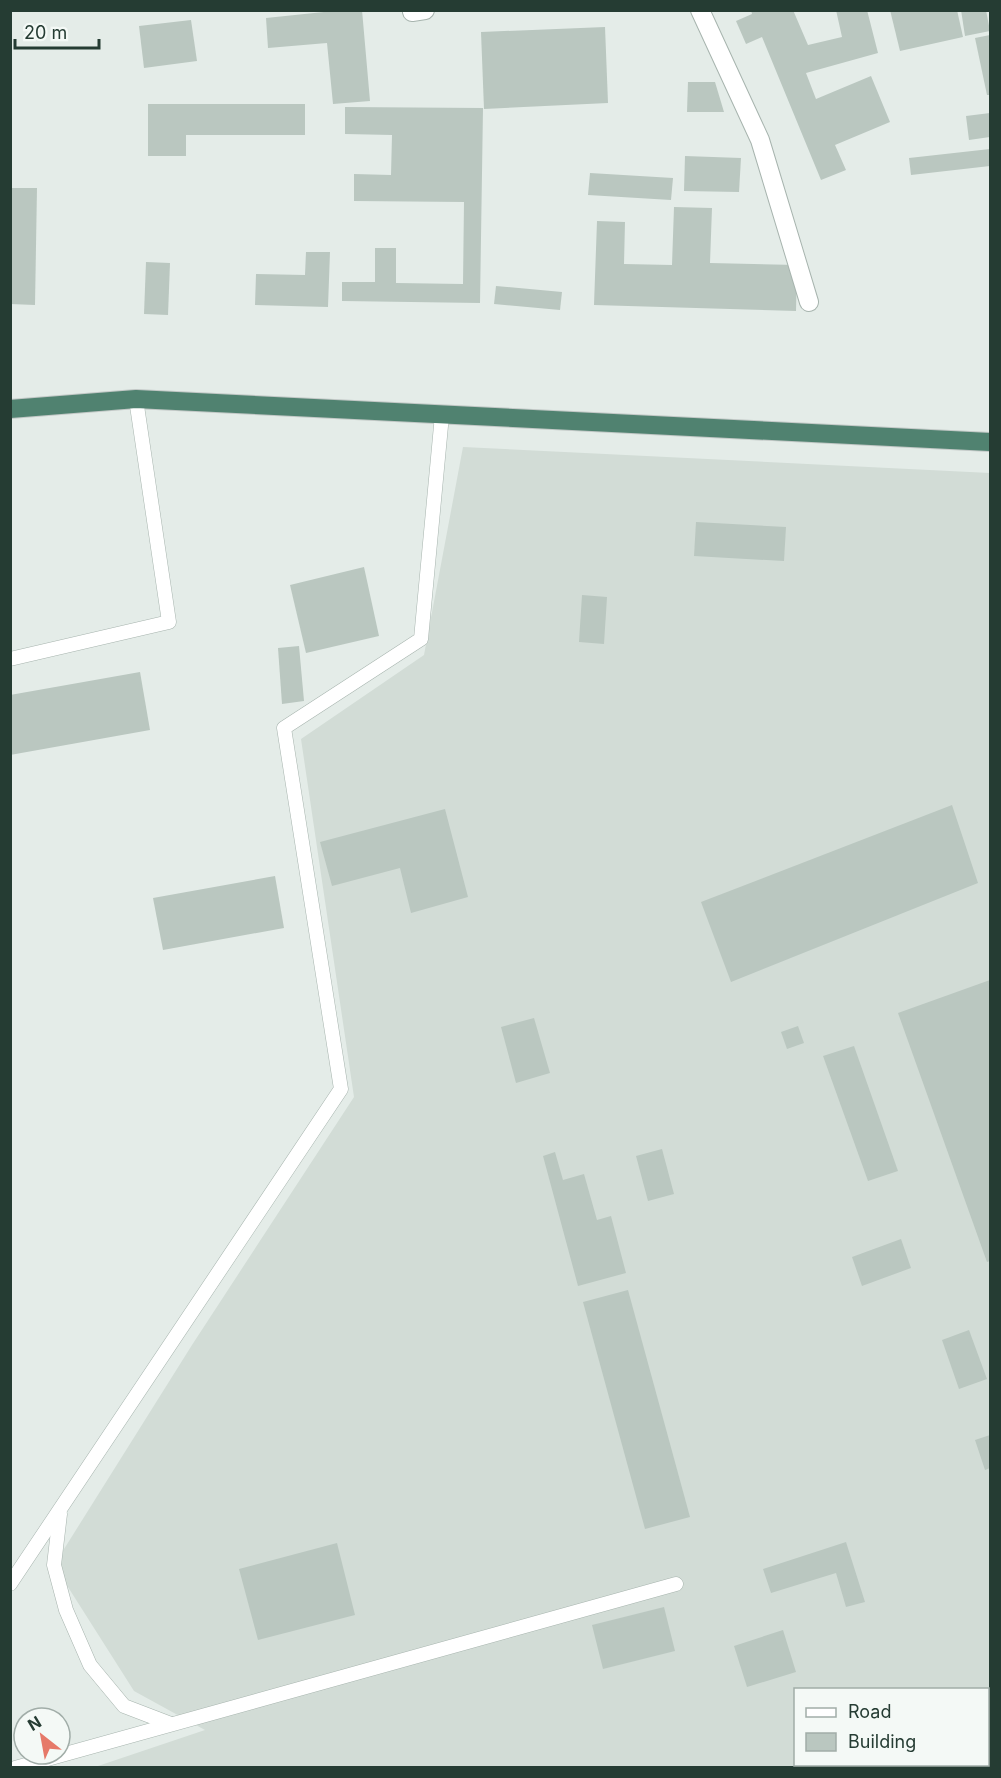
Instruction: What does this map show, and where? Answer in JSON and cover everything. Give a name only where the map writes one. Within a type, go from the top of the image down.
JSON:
[{"type":"highway","points":[[10,409],[136,399],[990,442]]},
{"type":"street","points":[[700,10],[759,140],[809,302]]},
{"type":"lane","points":[[10,658],[169,622],[136,399]]},
{"type":"lane","points":[[10,1584],[341,1089],[284,728],[421,639],[442,415]]},
{"type":"lane","points":[[60,1512],[54,1565],[66,1610],[90,1665],[124,1706],[171,1724]]},
{"type":"lane","points":[[15,1767],[676,1584]]},
{"type":"shaded area","points":[[463,447],[990,473],[990,1767],[95,1767],[205,1730],[134,1691],[54,1565],[192,1345],[354,1097],[301,739],[424,655]]},
{"type":"building","points":[[362,10],[370,101],[333,104],[327,43],[268,48],[266,18]]},
{"type":"building","points":[[751,10],[793,10],[808,45],[842,37],[836,10],[867,10],[878,53],[806,73],[816,99],[871,76],[890,122],[835,145],[846,170],[821,180],[762,37],[746,44],[736,21],[752,14]]},
{"type":"building","points":[[890,10],[957,10],[963,37],[900,51]]},
{"type":"building","points":[[961,10],[986,10],[990,31],[965,36]]},
{"type":"building","points":[[191,20],[197,61],[144,68],[139,26]]},
{"type":"building","points":[[605,27],[608,103],[484,109],[481,32]]},
{"type":"building","points":[[990,35],[990,95],[987,95],[975,38]]},
{"type":"building","points":[[688,82],[715,82],[724,112],[687,112]]},
{"type":"building","points":[[148,104],[305,104],[305,135],[186,135],[186,156],[148,156]]},
{"type":"building","points":[[345,107],[483,108],[480,303],[342,301],[342,282],[375,282],[375,248],[396,248],[396,283],[463,284],[464,202],[354,201],[354,174],[391,175],[392,135],[345,134]]},
{"type":"building","points":[[990,113],[990,137],[969,140],[966,116]]},
{"type":"building","points":[[990,149],[990,166],[911,175],[909,158]]},
{"type":"building","points":[[685,156],[741,158],[739,192],[684,191]]},
{"type":"building","points":[[590,173],[673,178],[671,200],[588,195]]},
{"type":"building","points":[[10,188],[37,188],[35,305],[10,304]]},
{"type":"building","points":[[674,207],[712,208],[710,263],[797,265],[796,311],[594,305],[597,221],[625,222],[624,264],[672,265]]},
{"type":"building","points":[[306,252],[330,252],[328,307],[255,305],[256,274],[305,275]]},
{"type":"building","points":[[146,262],[170,263],[168,315],[144,314]]},
{"type":"building","points":[[496,286],[562,292],[560,310],[494,304]]},
{"type":"building","points":[[696,522],[786,527],[784,561],[694,556]]},
{"type":"building","points":[[364,567],[379,636],[306,653],[290,585]]},
{"type":"building","points":[[582,595],[607,597],[604,644],[579,642]]},
{"type":"building","points":[[299,646],[304,701],[282,704],[278,648]]},
{"type":"building","points":[[140,672],[150,730],[10,755],[10,695]]},
{"type":"building","points":[[952,805],[978,883],[731,982],[701,902]]},
{"type":"building","points":[[445,809],[468,897],[411,913],[400,868],[332,886],[320,842]]},
{"type":"building","points":[[275,876],[284,928],[163,950],[153,898]]},
{"type":"building","points":[[990,980],[990,1261],[987,1262],[898,1013]]},
{"type":"building","points":[[534,1018],[550,1073],[516,1083],[501,1027]]},
{"type":"building","points":[[798,1026],[804,1043],[787,1049],[781,1032]]},
{"type":"building","points":[[854,1046],[898,1171],[868,1181],[823,1056]]},
{"type":"building","points":[[662,1149],[674,1194],[648,1201],[636,1156]]},
{"type":"building","points":[[555,1152],[563,1180],[584,1174],[597,1220],[611,1216],[626,1273],[578,1286],[543,1156]]},
{"type":"building","points":[[901,1239],[911,1268],[862,1286],[852,1257]]},
{"type":"building","points":[[628,1290],[690,1517],[645,1529],[583,1302]]},
{"type":"building","points":[[969,1330],[987,1379],[959,1389],[942,1340]]},
{"type":"building","points":[[990,1435],[990,1468],[985,1470],[975,1440]]},
{"type":"building","points":[[846,1542],[865,1602],[846,1607],[836,1573],[771,1593],[763,1569]]},
{"type":"building","points":[[337,1543],[355,1615],[258,1640],[239,1569]]},
{"type":"building","points":[[664,1607],[675,1651],[603,1669],[592,1625]]},
{"type":"building","points":[[783,1630],[796,1672],[747,1687],[734,1646]]},
{"type":"building","points":[[989,1762],[990,1768],[971,1768],[989,1766]]}]
